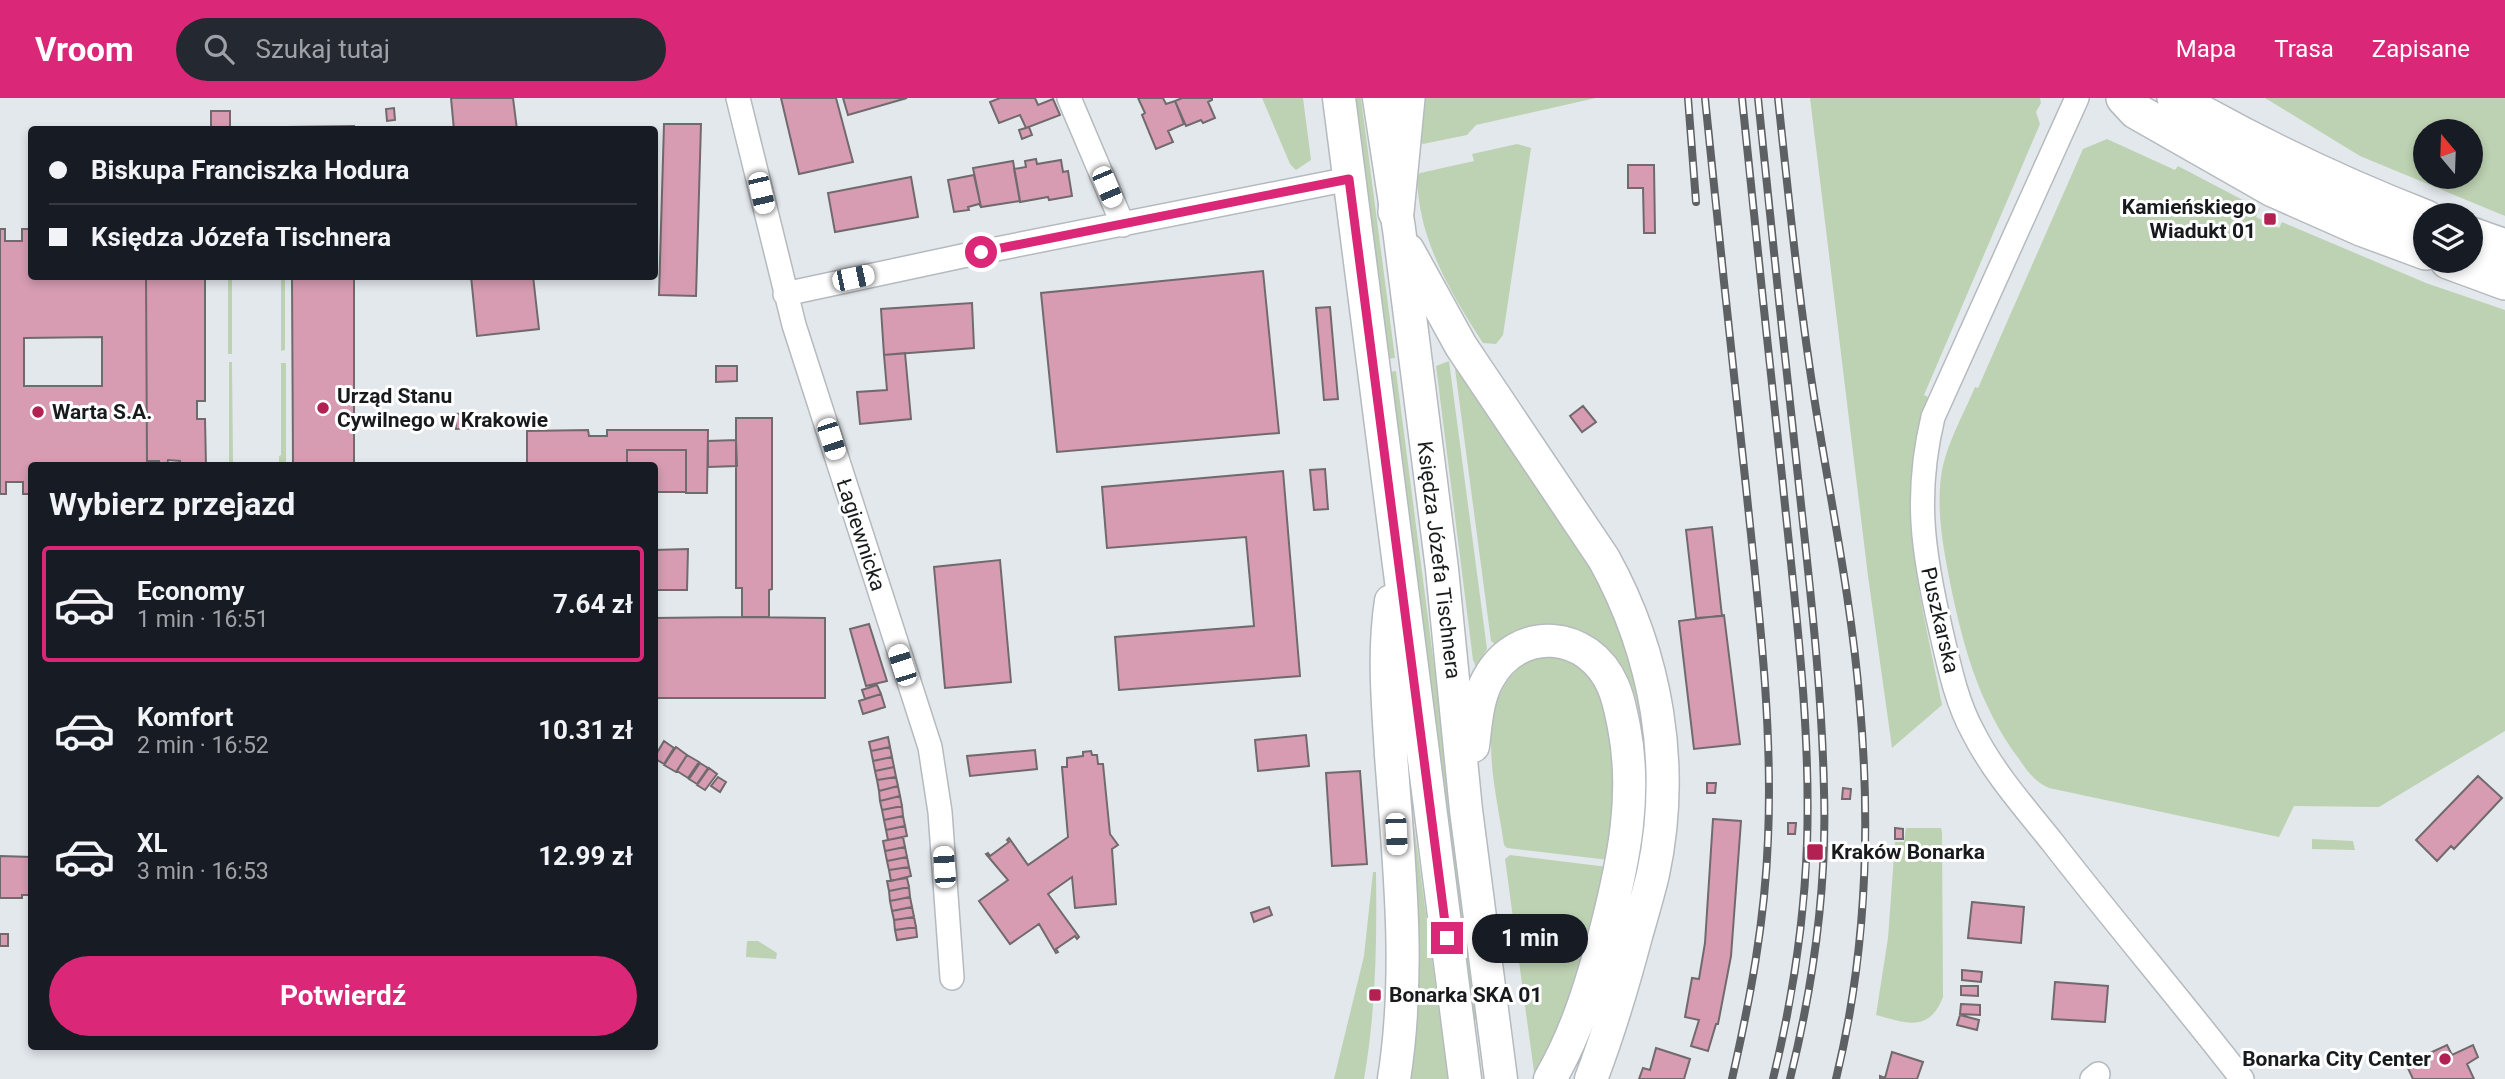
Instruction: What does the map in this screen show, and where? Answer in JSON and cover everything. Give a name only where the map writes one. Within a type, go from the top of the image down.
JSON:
[{"type":"main road","name":"Księdza Józefa Tischnera","points":[[1339,98],[1465,1076]]},
{"type":"main road","name":"Księdza Józefa Tischnera","points":[[1379,98],[1398,221],[1443,582],[1466,810],[1500,1079]]},
{"type":"main road","points":[[1407,98],[1398,221],[1415,264],[1454,335],[1574,512],[1618,584],[1640,638],[1657,704],[1662,774],[1660,827],[1653,873],[1617,1010],[1591,1079]]},
{"type":"main road","points":[[2124,98],[2136,111],[2273,189],[2413,248]]},
{"type":"main road","points":[[2175,98],[2256,144],[2353,190],[2413,213]]},
{"type":"main road","points":[[2483,239],[2505,247]]},
{"type":"main road","points":[[2481,273],[2505,282]]},
{"type":"main road","points":[[1394,1079],[1404,962],[1385,672],[1388,615],[1398,555]]},
{"type":"main road","points":[[1466,810],[1479,700],[1495,668],[1522,646],[1545,641],[1571,643],[1590,654],[1606,671],[1620,705],[1629,761],[1628,830],[1622,865],[1590,992],[1562,1058],[1550,1079]]},
{"type":"street","name":"Łagiewnicka","points":[[738,98],[785,293],[930,747],[940,812],[953,978]]},
{"type":"street","points":[[1069,98],[1123,225]]},
{"type":"street","name":"Puszkarska","points":[[2077,98],[1933,417],[1923,467],[1923,542],[1959,701],[1982,747],[2080,877],[2242,1079]]},
{"type":"street","points":[[785,293],[1349,179]]},
{"type":"green space","points":[[1262,98],[1303,98],[1311,160],[1296,170],[1290,164]]},
{"type":"green space","points":[[1354,98],[1361,98],[1395,358],[1388,359]]},
{"type":"green space","points":[[1424,98],[1596,98],[1476,125],[1467,135],[1423,144],[1420,142]]},
{"type":"green space","points":[[1810,98],[2040,98],[2041,103],[2036,112],[2040,124],[1924,395],[1928,397],[1914,455],[1910,514],[1918,586],[1942,705],[1892,748],[1868,576]]},
{"type":"green space","points":[[2265,98],[2505,98],[2505,216],[2483,207],[2483,203],[2474,203],[2440,189],[2483,189],[2483,119],[2413,119],[2413,178],[2360,156]]},
{"type":"green space","points":[[2107,139],[2175,170],[2178,166],[2260,209],[2256,217],[2279,228],[2282,222],[2426,283],[2505,310],[2505,731],[2379,807],[2294,806],[2279,837],[2049,788],[2028,772],[2004,738],[1982,693],[1965,646],[1946,560],[1940,513],[1943,465],[1955,431],[1975,387],[1978,388],[2083,149]]},
{"type":"green space","points":[[1517,144],[1531,148],[1503,335],[1496,344],[1483,343],[1438,264],[1423,222],[1417,176],[1420,173],[1474,161],[1472,154]]},
{"type":"green space","points":[[228,280],[232,280],[232,354],[228,354]]},
{"type":"green space","points":[[281,280],[285,280],[285,350],[281,351]]},
{"type":"green space","points":[[1449,361],[1487,649],[1476,667],[1436,366]]},
{"type":"green space","points":[[1454,361],[1588,557],[1625,635],[1646,723],[1647,819],[1640,864],[1636,863],[1642,797],[1641,725],[1634,691],[1619,662],[1597,639],[1565,626],[1547,624],[1528,627],[1502,638],[1495,644],[1491,641]]},
{"type":"green space","points":[[229,362],[232,362],[233,462],[229,462]]},
{"type":"green space","points":[[281,363],[286,363],[286,462],[279,462]]},
{"type":"green space","points":[[1396,371],[1480,1020],[1474,1020],[1390,372]]},
{"type":"green space","points":[[1563,655],[1597,679],[1620,765],[1609,860],[1507,848],[1504,845],[1491,754],[1495,709],[1503,688],[1516,671],[1513,666],[1530,656]]},
{"type":"green space","points":[[1406,765],[1448,1079],[1410,1079],[1418,1001],[1418,962]]},
{"type":"green space","points":[[1906,828],[1941,828],[1942,832],[1943,997],[1931,1016],[1915,1023],[1876,1015],[1888,938],[1895,842],[1904,842]]},
{"type":"green space","points":[[2312,839],[2353,841],[2355,850],[2312,849]]},
{"type":"green space","points":[[1510,855],[1608,867],[1563,1026],[1535,1079],[1505,859]]},
{"type":"green space","points":[[1373,872],[1376,872],[1375,976],[1364,1079],[1334,1079],[1364,956]]},
{"type":"green space","points":[[747,941],[758,941],[777,953],[776,959],[746,957]]},
{"type":"building","points":[[451,98],[513,98],[516,126],[454,126]]},
{"type":"building","points":[[781,98],[836,98],[853,162],[799,174]]},
{"type":"building","points":[[843,98],[907,98],[848,115]]},
{"type":"building","points":[[1000,98],[1035,98],[1038,105],[1053,99],[1060,115],[1026,128],[1020,115],[999,123],[990,102]]},
{"type":"building","points":[[1138,98],[1163,98],[1166,104],[1175,101],[1184,124],[1168,131],[1173,142],[1156,149]]},
{"type":"building","points":[[1182,98],[1212,98],[1208,102],[1215,118],[1186,126],[1175,101]]},
{"type":"building","points":[[394,108],[395,120],[387,121],[386,109]]},
{"type":"building","points":[[211,111],[230,111],[230,126],[211,126]]},
{"type":"building","points":[[664,124],[701,124],[696,296],[659,295]]},
{"type":"building","points":[[1029,127],[1032,135],[1022,139],[1019,130]]},
{"type":"building","points":[[1036,159],[1037,164],[1061,160],[1063,172],[1068,171],[1072,196],[1020,202],[1014,169],[1026,167],[1025,161]]},
{"type":"building","points":[[1013,161],[1020,201],[981,207],[973,168]]},
{"type":"building","points":[[1628,165],[1654,165],[1655,233],[1644,233],[1643,188],[1628,188]]},
{"type":"building","points":[[974,175],[981,207],[979,204],[968,207],[969,210],[954,212],[948,180]]},
{"type":"building","points":[[911,177],[918,217],[835,232],[828,193]]},
{"type":"building","points":[[0,229],[5,229],[5,241],[22,241],[22,229],[28,229],[28,280],[146,280],[147,462],[28,462],[28,494],[23,494],[23,482],[6,482],[6,494],[0,494]],"holes":[[[102,337],[102,386],[24,386],[24,338]]]},
{"type":"building","points":[[1263,271],[1279,433],[1057,452],[1041,293]]},
{"type":"building","points":[[146,280],[205,280],[205,401],[197,401],[197,419],[205,419],[206,462],[147,461]]},
{"type":"building","points":[[292,280],[354,280],[354,462],[293,462]]},
{"type":"building","points":[[471,280],[533,280],[539,329],[477,336]]},
{"type":"building","points":[[972,303],[974,348],[884,355],[881,309]]},
{"type":"building","points":[[1330,307],[1338,399],[1324,400],[1316,308]]},
{"type":"building","points":[[905,353],[911,419],[860,424],[857,392],[887,390],[884,355]]},
{"type":"building","points":[[716,366],[737,366],[737,381],[716,382]]},
{"type":"building","points":[[1583,406],[1596,422],[1582,432],[1570,416]]},
{"type":"building","points":[[476,413],[477,428],[456,429],[455,414]]},
{"type":"building","points":[[736,418],[772,418],[772,589],[769,590],[769,617],[742,617],[742,588],[736,588]]},
{"type":"building","points":[[588,430],[589,436],[607,436],[607,430],[708,430],[707,493],[686,493],[686,450],[627,450],[627,462],[527,462],[527,431]]},
{"type":"building","points":[[736,440],[737,466],[708,467],[708,441]]},
{"type":"building","points":[[627,450],[686,450],[686,492],[658,492],[658,462],[627,462]]},
{"type":"building","points":[[1325,469],[1328,509],[1314,510],[1310,470]]},
{"type":"building","points":[[1283,471],[1300,676],[1119,690],[1115,637],[1254,626],[1246,537],[1107,548],[1102,487]]},
{"type":"building","points":[[1712,527],[1722,616],[1696,618],[1686,530]]},
{"type":"building","points":[[688,549],[687,590],[658,590],[658,550]]},
{"type":"building","points":[[1000,560],[1011,682],[945,688],[934,567]]},
{"type":"building","points":[[1724,615],[1740,744],[1694,749],[1679,621]]},
{"type":"building","points":[[658,618],[825,618],[825,698],[658,698]]},
{"type":"building","points":[[869,624],[887,681],[866,686],[850,629]]},
{"type":"building","points":[[877,685],[881,694],[865,699],[862,690]]},
{"type":"building","points":[[881,694],[885,707],[863,714],[859,701]]},
{"type":"building","points":[[1306,735],[1309,766],[1258,771],[1255,740]]},
{"type":"building","points":[[888,737],[890,747],[871,751],[869,742]]},
{"type":"building","points":[[664,741],[674,748],[664,764],[658,760],[658,751]]},
{"type":"building","points":[[676,747],[687,755],[676,772],[664,765]]},
{"type":"building","points":[[890,747],[892,757],[873,761],[871,751]]},
{"type":"building","points":[[1035,750],[1037,769],[970,776],[967,756]]},
{"type":"building","points":[[1091,751],[1092,755],[1097,755],[1098,764],[1103,764],[1110,834],[1118,845],[1112,849],[1116,904],[1075,908],[1072,877],[1048,894],[1079,937],[1077,939],[1075,936],[1056,949],[1056,953],[1039,924],[1010,944],[979,901],[1008,880],[986,854],[990,856],[1009,842],[1009,838],[1028,865],[1068,837],[1062,767],[1067,767],[1067,758],[1083,756],[1083,752]]},
{"type":"building","points":[[687,755],[699,762],[688,778],[677,771]]},
{"type":"building","points":[[892,757],[894,767],[875,771],[873,761]]},
{"type":"building","points":[[700,763],[708,768],[697,784],[689,779]]},
{"type":"building","points":[[894,767],[896,777],[877,780],[875,771]]},
{"type":"building","points":[[709,768],[717,774],[705,790],[697,785]]},
{"type":"building","points":[[1360,771],[1367,864],[1332,866],[1326,773]]},
{"type":"building","points":[[2478,776],[2502,798],[2454,849],[2451,846],[2437,861],[2416,840]]},
{"type":"building","points":[[718,777],[726,782],[720,792],[711,786]]},
{"type":"building","points":[[896,777],[898,786],[879,791],[877,780]]},
{"type":"building","points":[[1707,783],[1716,783],[1715,793],[1707,793]]},
{"type":"building","points":[[898,786],[900,796],[880,801],[879,791]]},
{"type":"building","points":[[1843,788],[1851,789],[1850,799],[1842,799]]},
{"type":"building","points":[[900,796],[902,806],[882,810],[880,801]]},
{"type":"building","points":[[902,806],[903,816],[884,820],[882,810]]},
{"type":"building","points":[[903,816],[905,826],[886,830],[884,820]]},
{"type":"building","points":[[1713,819],[1741,821],[1731,956],[1718,1024],[1708,1051],[1691,1046],[1699,1020],[1685,1017],[1692,978],[1699,979],[1705,943]]},
{"type":"building","points":[[1788,823],[1796,823],[1795,834],[1788,834]]},
{"type":"building","points":[[905,826],[907,836],[888,840],[886,830]]},
{"type":"building","points":[[1895,828],[1903,829],[1903,839],[1895,839]]},
{"type":"building","points":[[903,837],[905,847],[885,851],[883,841]]},
{"type":"building","points":[[905,847],[907,857],[887,861],[885,851]]},
{"type":"building","points":[[0,856],[28,857],[28,895],[22,895],[22,898],[0,898]]},
{"type":"building","points":[[907,857],[909,867],[889,870],[887,861]]},
{"type":"building","points":[[909,867],[911,876],[891,881],[889,870]]},
{"type":"building","points":[[907,878],[909,887],[889,891],[887,881]]},
{"type":"building","points":[[909,887],[910,897],[890,901],[889,891]]},
{"type":"building","points":[[910,897],[912,907],[892,911],[890,901]]},
{"type":"building","points":[[1972,902],[2024,907],[2021,943],[1968,938]]},
{"type":"building","points":[[912,907],[914,917],[894,920],[892,911]]},
{"type":"building","points":[[1269,907],[1272,915],[1254,922],[1251,913]]},
{"type":"building","points":[[914,917],[916,927],[895,930],[894,920]]},
{"type":"building","points":[[916,927],[917,937],[897,940],[895,930]]},
{"type":"building","points":[[0,934],[8,934],[8,946],[0,946]]},
{"type":"building","points":[[1962,970],[1982,972],[1981,982],[1962,980]]},
{"type":"building","points":[[2055,982],[2108,986],[2105,1022],[2052,1019]]},
{"type":"building","points":[[1961,986],[1978,986],[1978,996],[1961,995]]},
{"type":"building","points":[[1961,1004],[1980,1005],[1980,1015],[1960,1014]]},
{"type":"building","points":[[1960,1015],[1979,1020],[1977,1030],[1957,1025]]},
{"type":"building","name":"Bonarka City Center","points":[[2447,1045],[2452,1055],[2473,1045],[2478,1057],[2467,1064],[2474,1079],[2413,1079],[2406,1064]]},
{"type":"building","points":[[1656,1048],[1690,1059],[1684,1079],[1639,1079],[1643,1068],[1650,1070]]},
{"type":"building","points":[[1892,1052],[1923,1062],[1917,1079],[1880,1079],[1880,1076],[1885,1078]]},
{"type":"railway","points":[[1688,98],[1696,202]]},
{"type":"railway","points":[[1705,98],[1760,619],[1768,751],[1768,839],[1764,900],[1751,990],[1732,1079]]},
{"type":"railway","points":[[1742,98],[1797,620],[1807,755],[1807,844],[1800,933],[1786,1021],[1773,1079]]},
{"type":"railway","points":[[1758,98],[1811,600],[1823,753],[1821,900],[1812,973],[1790,1079]]},
{"type":"railway","points":[[1778,98],[1809,365],[1852,630],[1863,753],[1865,847],[1860,940],[1836,1079]]},
{"type":"place","name":"Kamieńskiego Wiadukt 01","points":[[2270,219]]},
{"type":"place","name":"Urząd Stanu Cywilnego w Krakowie","points":[[323,408]]},
{"type":"place","name":"Warta S.A.","points":[[38,412]]},
{"type":"place","name":"Kraków Bonarka","points":[[1815,852]]},
{"type":"place","name":"Bonarka SKA 01","points":[[1375,995]]},
{"type":"place","name":"Bonarka City Center","points":[[2445,1059]]},
{"type":"route","points":[[981,252],[1349,179],[1447,938]]}]
